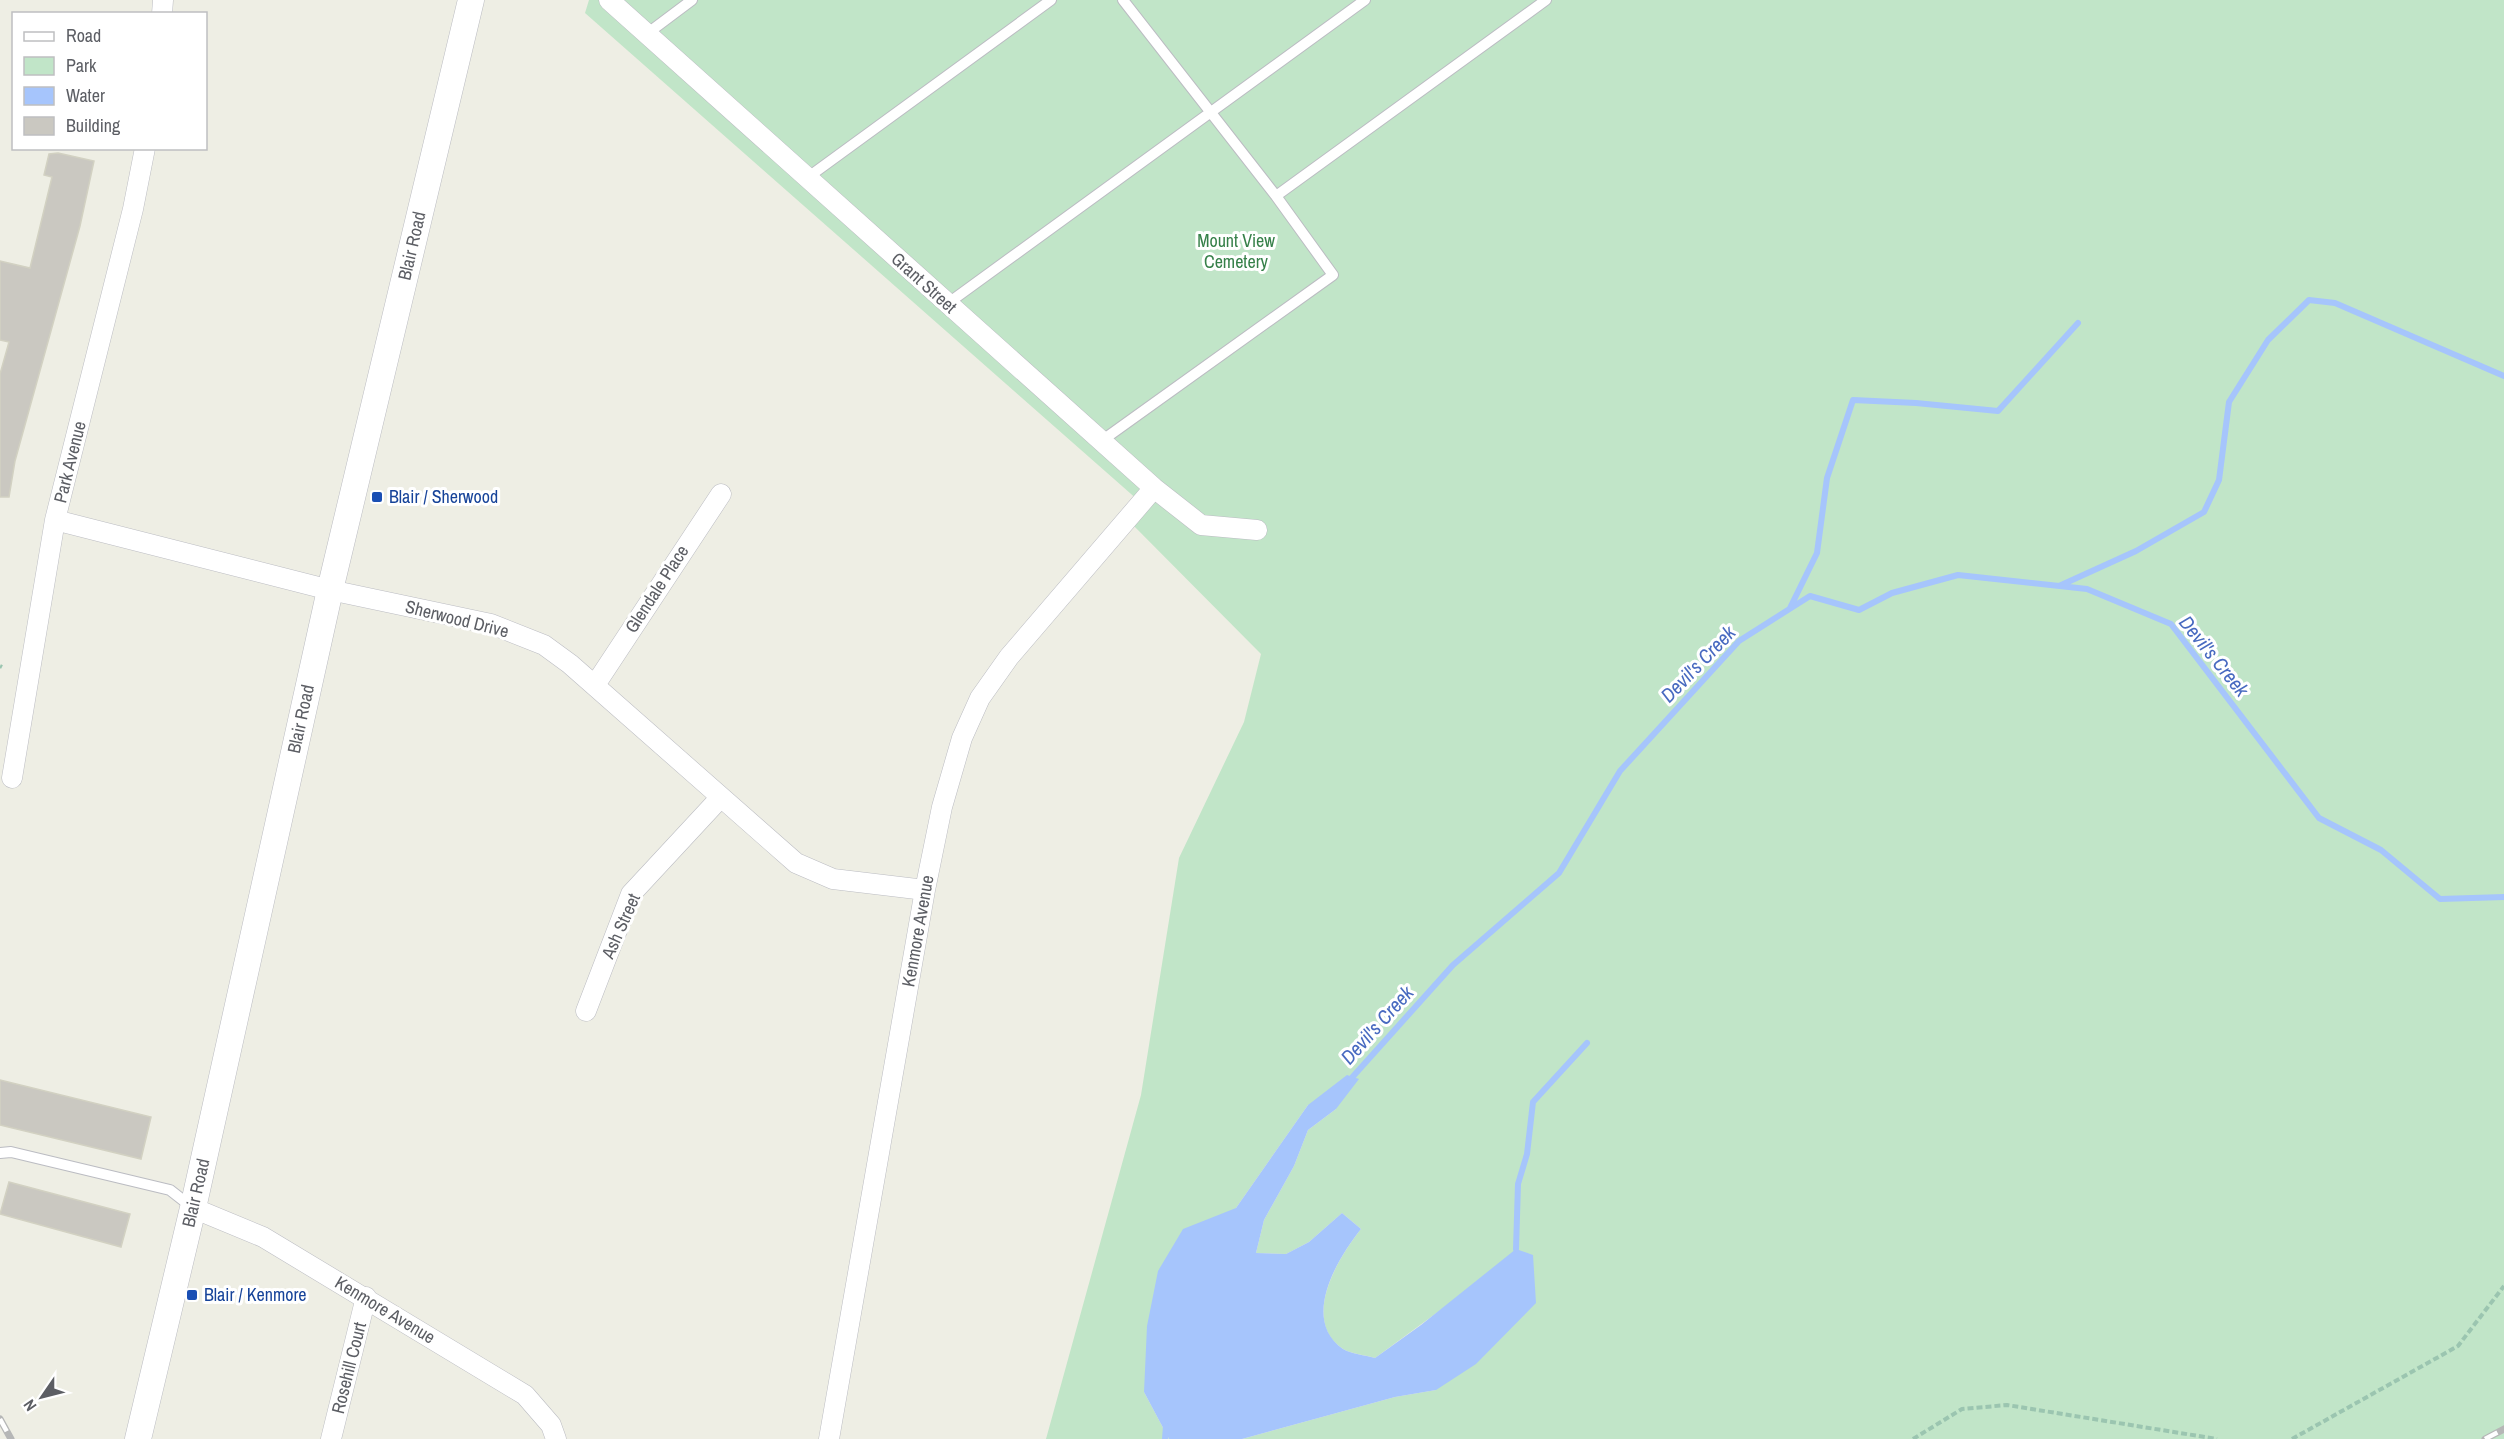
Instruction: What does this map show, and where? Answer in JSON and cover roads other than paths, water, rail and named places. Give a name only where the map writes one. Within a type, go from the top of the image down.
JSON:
[{"type":"street","name":"Blair Road","points":[[138,1439],[193,1208],[330,590],[471,0]]},
{"type":"street","name":"Grant Street","points":[[609,0],[1154,488],[1201,525],[1257,530]]},
{"type":"street","name":"Park Avenue","points":[[12,778],[55,520],[133,209],[145,150]]},
{"type":"street","name":"Kenmore Avenue","points":[[829,1439],[925,890],[942,807],[962,738],[980,698],[1009,657],[1154,488]]},
{"type":"street","name":"Glendale Place","points":[[595,686],[721,494]]},
{"type":"street","name":"Sherwood Drive","points":[[55,520],[330,590],[491,624],[544,645],[595,686],[796,863],[833,879],[925,890]]},
{"type":"street","name":"Ash Street","points":[[586,1011],[631,894],[721,797]]},
{"type":"street","name":"Kenmore Avenue","points":[[193,1208],[263,1238],[525,1395],[551,1425],[556,1439]]},
{"type":"street","name":"Rosehill Court","points":[[331,1439],[366,1298]]},
{"type":"lane","points":[[648,33],[692,0]]},
{"type":"lane","points":[[807,178],[1051,0]]},
{"type":"lane","points":[[1100,442],[1333,275],[1276,196],[1123,0]]},
{"type":"lane","points":[[947,304],[1212,114],[1365,0]]},
{"type":"lane","points":[[1276,196],[1546,0]]},
{"type":"lane","points":[[0,1153],[11,1152],[170,1190],[193,1208]]},
{"type":"water","points":[[1347,1075],[1359,1079],[1336,1109],[1308,1130],[1294,1166],[1264,1220],[1256,1253],[1286,1254],[1309,1242],[1342,1213],[1361,1229],[1342,1256],[1327,1289],[1324,1322],[1330,1336],[1343,1349],[1375,1358],[1421,1325],[1516,1249],[1533,1255],[1536,1303],[1476,1364],[1436,1390],[1395,1397],[1242,1439],[1169,1439],[1144,1392],[1147,1326],[1158,1271],[1183,1229],[1236,1208],[1308,1105]]},
{"type":"waterway","points":[[2059,586],[2136,551],[2204,512],[2219,480],[2229,402],[2268,340],[2309,300],[2335,303],[2504,376]]},
{"type":"waterway","points":[[1790,608],[1817,553],[1827,478],[1853,400],[1998,411],[2078,323]]},
{"type":"waterway","name":"Devil's Creek","points":[[1348,1082],[1453,965],[1559,873],[1620,771],[1739,641],[1810,596],[1859,610],[1892,593],[1958,575],[2087,589],[2171,624],[2319,818],[2381,850],[2440,899],[2504,897]]},
{"type":"waterway","points":[[1516,1249],[1518,1184],[1527,1154],[1533,1102],[1587,1043]]},
{"type":"waterway","name":"Devil's Creek","points":[[1165,1439],[1166,1426]]},
{"type":"railway","points":[[0,1419],[11,1439]]},
{"type":"railway","points":[[2485,1439],[2504,1429]]},
{"type":"place","name":"Blair / Sherwood","points":[[377,497]]},
{"type":"place","name":"Blair / Kenmore","points":[[192,1295]]},
{"type":"park label","name":"Mount View Cemetery","points":[[1236,251]]}]
